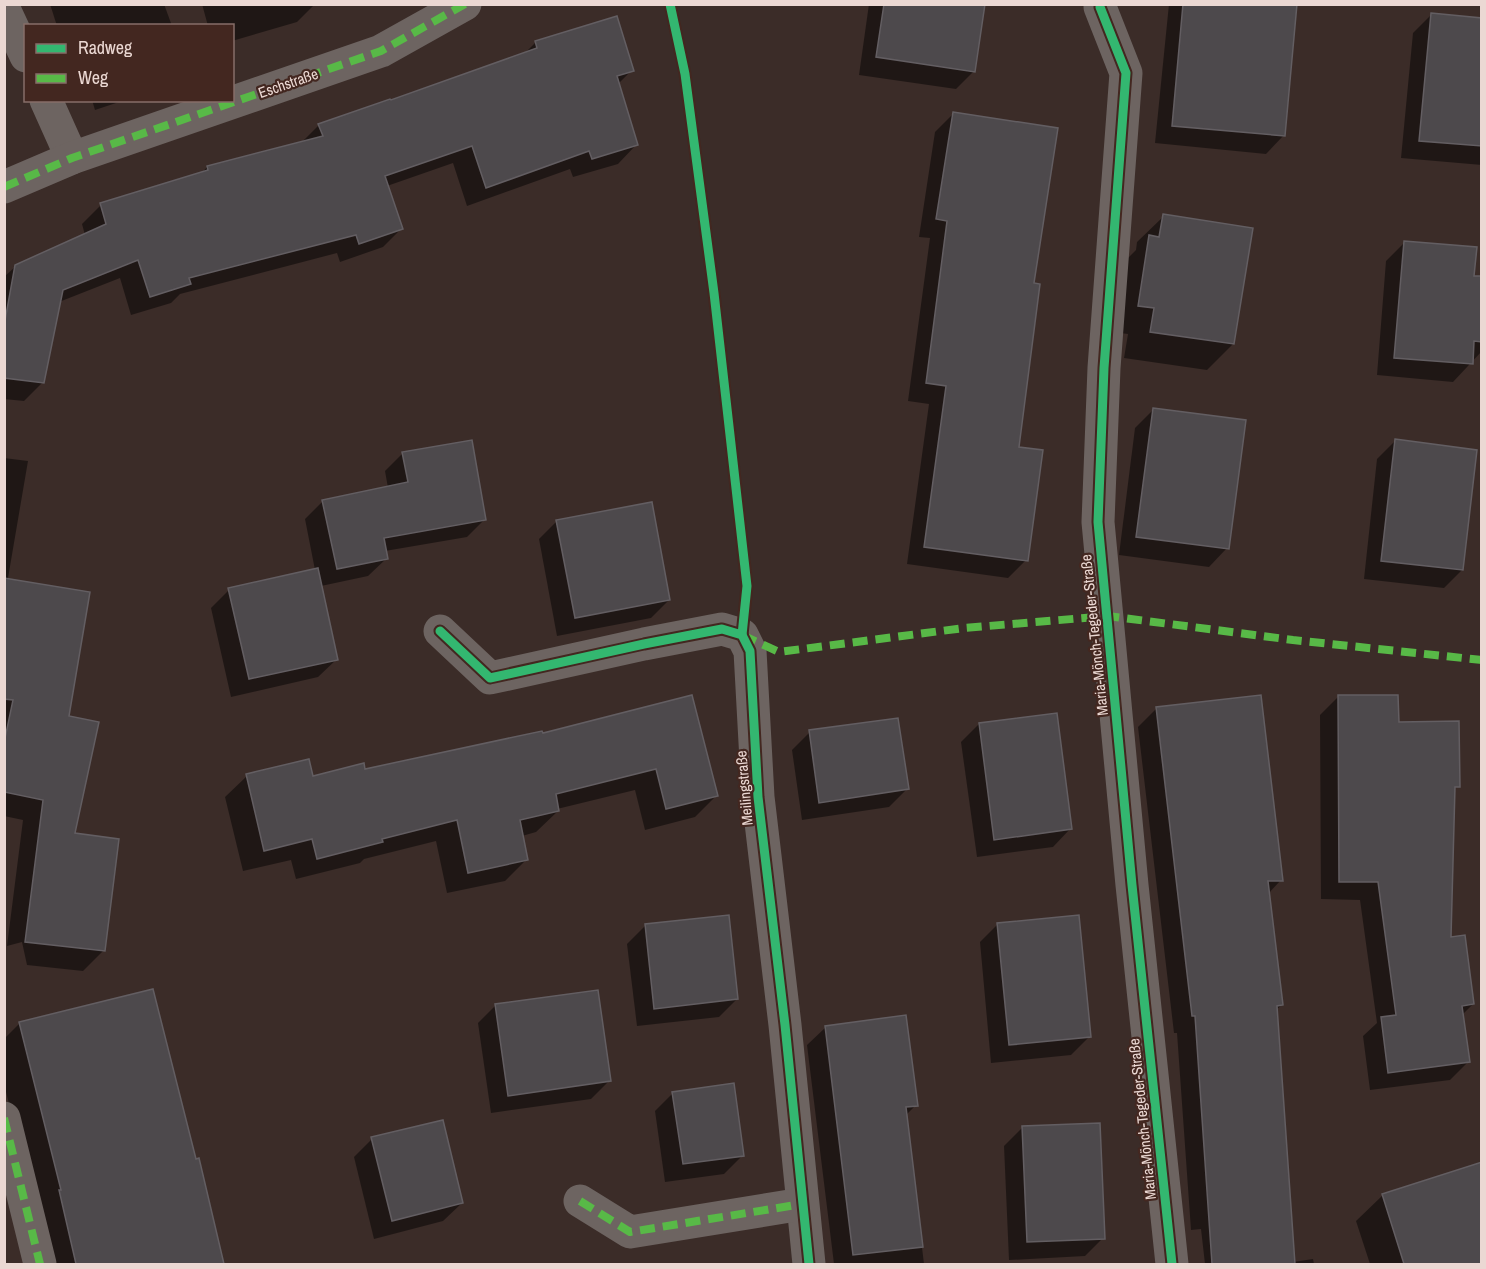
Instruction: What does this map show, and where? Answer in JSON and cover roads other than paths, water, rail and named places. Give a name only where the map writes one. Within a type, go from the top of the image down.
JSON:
[{"type":"street","name":"Eschstraße","points":[[234,102],[381,51],[465,4]]},
{"type":"street","name":"Maria-Mönch-Tegeder-Straße","points":[[1100,7],[1126,73],[1104,368],[1098,522],[1132,885],[1172,1264]]},
{"type":"street","points":[[4,9],[24,52]]},
{"type":"street","points":[[47,102],[72,158]]},
{"type":"street","name":"Eschstraße","points":[[4,187],[72,158],[234,102]]},
{"type":"street","name":"Meilingstraße","points":[[440,631],[490,678],[722,629],[742,635],[750,651],[758,797],[785,1025],[808,1264]]},
{"type":"street","points":[[4,1118],[40,1264]]},
{"type":"street","points":[[580,1201],[630,1232],[802,1204]]}]
